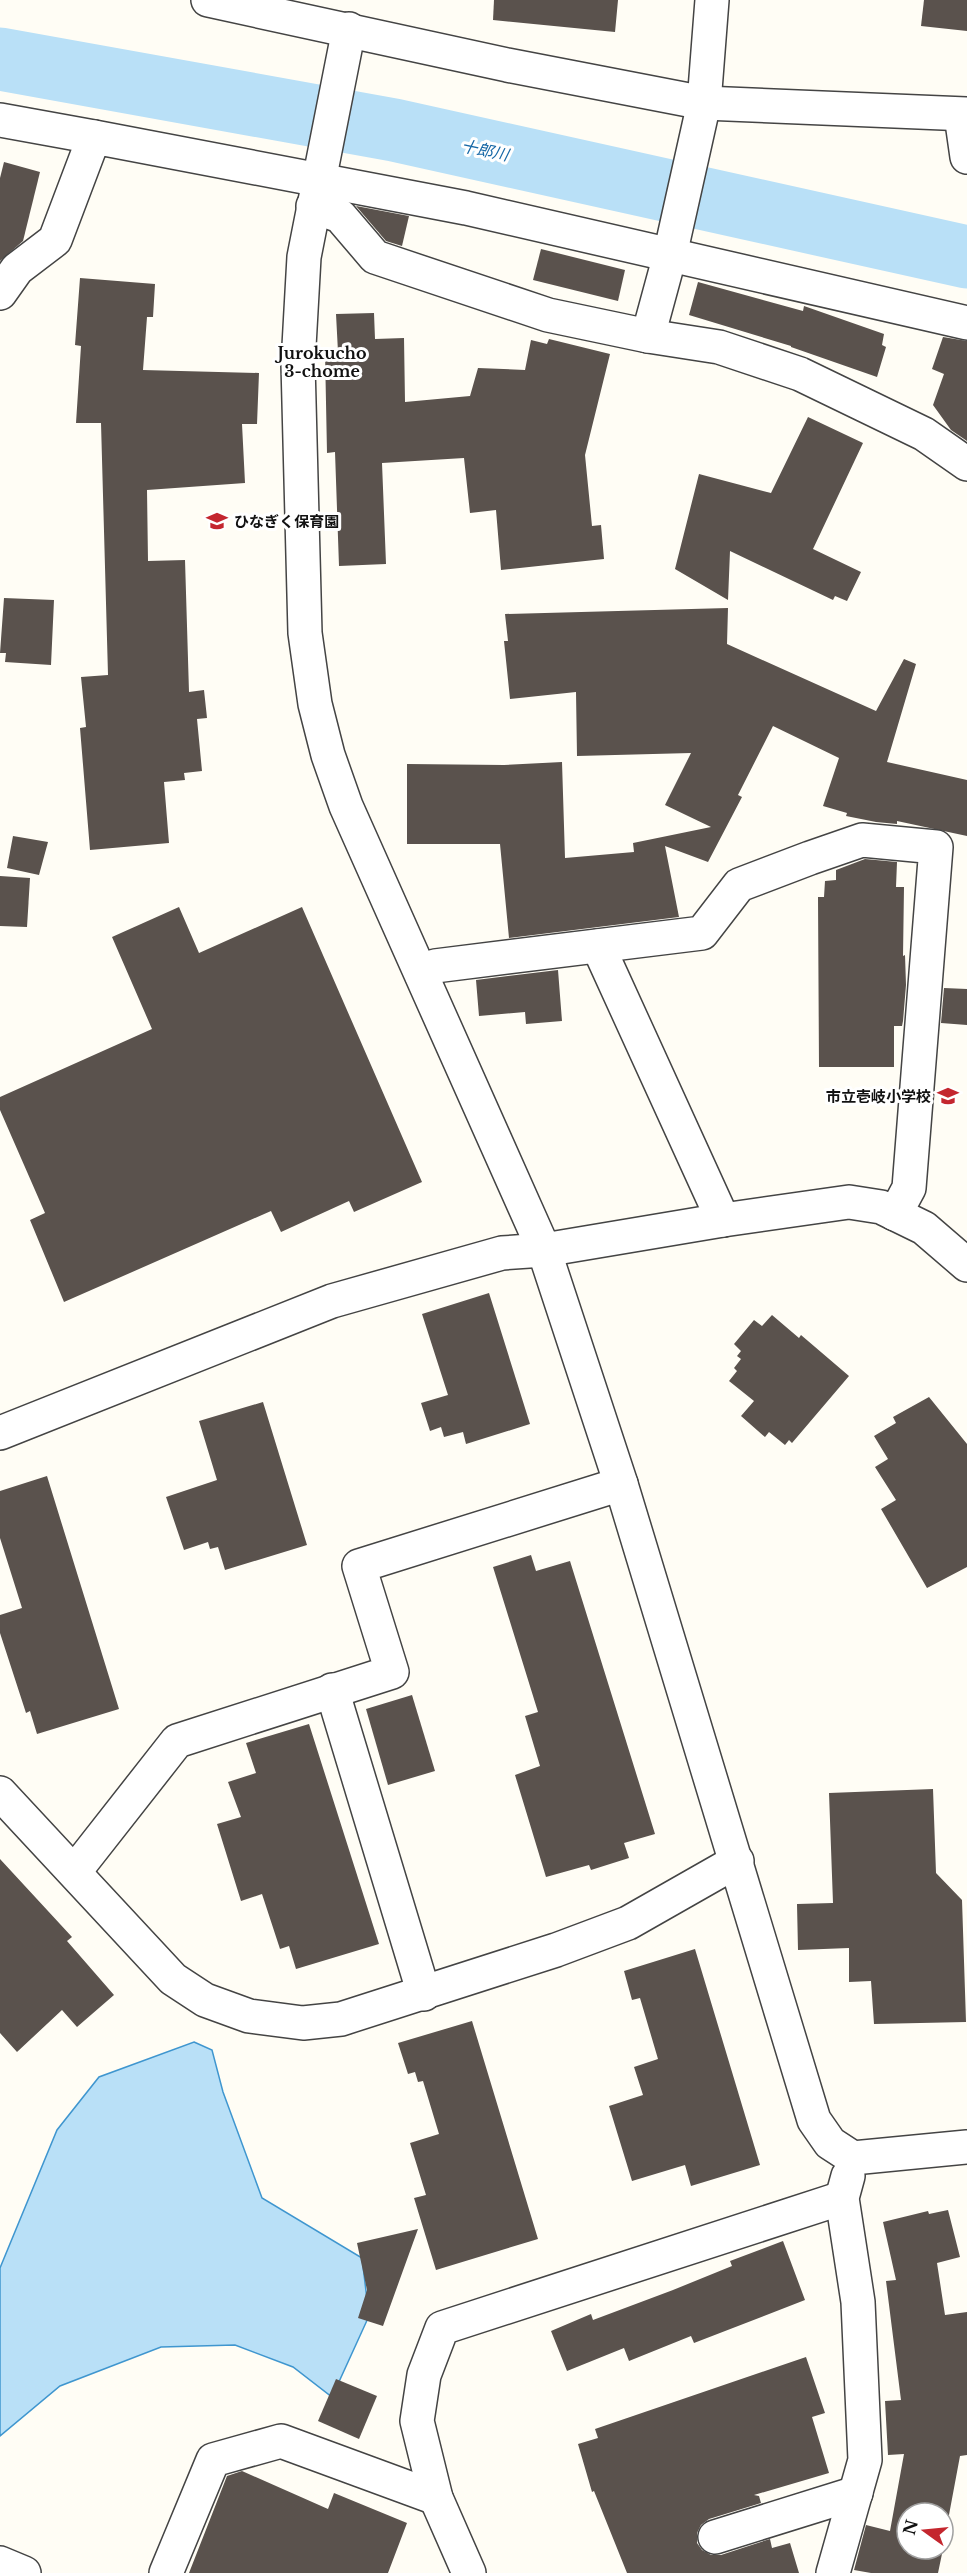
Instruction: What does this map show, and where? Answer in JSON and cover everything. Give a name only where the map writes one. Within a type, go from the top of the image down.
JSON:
[{"type":"street","points":[[208,0],[350,29],[507,65],[704,103],[964,115],[967,157]]},
{"type":"street","points":[[648,336],[670,255],[704,103],[712,0]]},
{"type":"street","points":[[350,29],[304,257],[298,364],[305,633],[315,704],[328,755],[346,806],[544,1250],[621,1484],[814,2120],[830,2143],[853,2158],[967,2147]]},
{"type":"street","points":[[0,120],[94,137],[316,193],[466,208],[967,323]]},
{"type":"street","points":[[6,274],[55,240],[94,137]]},
{"type":"street","points":[[316,193],[340,216],[375,257],[548,315],[648,336],[719,346],[800,374],[924,434],[967,464]]},
{"type":"street","points":[[422,975],[435,966],[702,933],[740,885],[862,840],[936,847],[909,1188],[895,1214]]},
{"type":"street","points":[[598,946],[723,1220]]},
{"type":"street","points":[[0,1433],[332,1301],[502,1253],[544,1250],[723,1220],[849,1202],[881,1207],[924,1228],[967,1265]]},
{"type":"street","points":[[75,1871],[177,1741],[392,1672],[359,1566],[621,1484]]},
{"type":"street","points":[[332,1690],[424,1994]]},
{"type":"street","points":[[0,1793],[173,1979],[205,2000],[249,2016],[303,2022],[341,2019],[424,1994],[628,1923],[737,1861]]},
{"type":"street","points":[[833,2573],[865,2460],[858,2302],[842,2198],[853,2158]]},
{"type":"street","points":[[468,2573],[436,2498],[417,2421],[424,2375],[442,2328],[842,2198]]},
{"type":"street","points":[[166,2573],[213,2460],[281,2441],[436,2498]]},
{"type":"street","points":[[715,2537],[856,2493]]},
{"type":"water","points":[[194,2042],[212,2050],[223,2092],[262,2198],[362,2258],[369,2316],[332,2397],[293,2367],[235,2345],[161,2347],[60,2386],[0,2436],[0,2268],[57,2130],[99,2077]]},
{"type":"building","points":[[494,0],[618,0],[615,32],[493,20]]},
{"type":"building","points":[[924,0],[967,0],[967,31],[921,26]]},
{"type":"building","points":[[4,162],[40,172],[23,241],[0,261],[0,178]]},
{"type":"building","points":[[356,206],[409,216],[402,246],[386,241]]},
{"type":"building","points":[[541,249],[625,270],[618,301],[533,280]]},
{"type":"building","points":[[80,278],[155,284],[153,317],[147,317],[143,370],[259,373],[257,424],[242,424],[245,483],[147,490],[148,561],[185,560],[189,692],[204,690],[207,718],[197,719],[202,771],[184,773],[185,780],[164,782],[169,843],[90,850],[80,728],[86,727],[81,677],[108,675],[101,423],[76,423],[81,346],[75,345]]},
{"type":"building","points":[[698,282],[803,311],[804,306],[884,334],[882,345],[886,347],[877,377],[791,346],[689,315]]},
{"type":"building","points":[[374,313],[375,339],[404,338],[405,402],[470,396],[478,368],[525,370],[531,340],[547,344],[549,339],[610,354],[585,455],[592,526],[601,525],[604,559],[501,570],[496,510],[470,513],[464,458],[382,463],[386,564],[339,566],[335,452],[327,453],[325,352],[338,352],[336,314]]},
{"type":"building","points":[[943,337],[967,341],[967,441],[951,430],[933,405],[944,374],[932,369]]},
{"type":"building","points":[[808,417],[863,443],[813,549],[861,572],[847,601],[835,596],[833,600],[730,551],[728,600],[675,569],[699,474],[771,493]]},
{"type":"building","points":[[4,598],[54,600],[51,665],[5,662],[6,653],[0,653]]},
{"type":"building","points":[[728,608],[727,644],[876,711],[904,659],[916,664],[887,762],[967,780],[967,836],[897,821],[897,824],[876,822],[846,816],[847,813],[823,806],[839,758],[773,726],[738,795],[742,797],[708,862],[665,846],[679,917],[509,938],[500,844],[407,844],[407,764],[504,765],[562,762],[565,858],[634,852],[633,843],[711,827],[665,805],[691,753],[577,756],[576,692],[510,699],[504,641],[508,641],[505,614]]},
{"type":"building","points":[[13,836],[48,842],[39,875],[7,868]]},
{"type":"building","points":[[865,859],[897,862],[896,887],[904,887],[903,956],[905,955],[906,985],[902,1026],[894,1026],[894,1067],[819,1067],[818,897],[824,897],[825,881],[836,880],[836,870]]},
{"type":"building","points":[[0,876],[30,878],[27,927],[0,926]]},
{"type":"building","points":[[179,907],[199,953],[302,907],[422,1182],[354,1212],[349,1201],[281,1232],[271,1211],[64,1302],[30,1220],[45,1213],[0,1110],[0,1097],[152,1029],[112,937]]},
{"type":"building","points":[[558,970],[562,1021],[526,1024],[525,1012],[479,1016],[476,980]]},
{"type":"building","points":[[944,988],[967,989],[967,1025],[941,1023]]},
{"type":"building","points":[[489,1293],[530,1424],[466,1444],[463,1432],[444,1437],[441,1427],[430,1431],[421,1403],[448,1395],[422,1314]]},
{"type":"building","points":[[772,1315],[799,1338],[801,1335],[849,1376],[792,1443],[789,1440],[785,1445],[769,1432],[765,1437],[741,1416],[754,1401],[729,1381],[737,1371],[734,1368],[741,1359],[737,1356],[741,1351],[734,1344],[754,1320],[762,1326]]},
{"type":"building","points":[[929,1397],[967,1444],[967,1567],[927,1588],[881,1509],[896,1500],[875,1467],[888,1459],[874,1436],[896,1423],[893,1417]]},
{"type":"building","points":[[263,1402],[307,1545],[225,1570],[218,1547],[210,1549],[208,1542],[184,1550],[166,1497],[217,1480],[199,1421]]},
{"type":"building","points":[[47,1476],[119,1709],[37,1734],[30,1711],[26,1713],[0,1633],[0,1615],[22,1608],[0,1538],[0,1491]]},
{"type":"building","points":[[531,1555],[536,1571],[570,1561],[655,1834],[624,1843],[629,1858],[591,1870],[589,1865],[546,1877],[515,1775],[540,1766],[525,1716],[538,1712],[493,1567]]},
{"type":"building","points":[[412,1695],[435,1771],[388,1785],[366,1709]]},
{"type":"building","points":[[309,1724],[379,1944],[296,1969],[289,1946],[280,1949],[262,1894],[241,1901],[217,1824],[241,1817],[228,1782],[256,1773],[246,1743]]},
{"type":"building","points":[[933,1789],[936,1873],[962,1900],[966,2022],[874,2024],[871,1981],[849,1982],[849,1948],[798,1950],[797,1904],[833,1903],[829,1793]]},
{"type":"building","points":[[0,1859],[72,1937],[67,1941],[114,1995],[77,2027],[62,2010],[17,2052],[0,2033]]},
{"type":"building","points":[[695,1949],[760,2165],[691,2186],[685,2165],[632,2181],[609,2106],[643,2095],[634,2067],[658,2059],[640,1998],[632,2000],[624,1971]]},
{"type":"building","points":[[472,2021],[538,2239],[436,2270],[414,2198],[426,2195],[410,2143],[439,2134],[423,2081],[418,2082],[415,2072],[408,2074],[398,2043]]},
{"type":"building","points":[[948,2210],[960,2257],[937,2263],[945,2315],[967,2312],[967,2455],[960,2456],[952,2501],[895,2501],[904,2454],[888,2455],[885,2401],[901,2400],[886,2281],[896,2280],[883,2222],[928,2211],[929,2214]]},
{"type":"building","points":[[418,2229],[383,2326],[358,2318],[367,2290],[357,2243]]},
{"type":"building","points":[[783,2241],[805,2300],[694,2343],[691,2336],[629,2361],[624,2348],[567,2371],[551,2331],[591,2314],[593,2320],[673,2290],[732,2266],[730,2261]]},
{"type":"building","points":[[806,2357],[825,2413],[812,2417],[829,2473],[754,2495],[759,2496],[761,2503],[709,2519],[701,2525],[697,2533],[697,2543],[702,2550],[711,2555],[721,2555],[770,2539],[772,2548],[790,2543],[799,2573],[627,2573],[594,2491],[592,2492],[578,2444],[598,2438],[595,2429]]},
{"type":"building","points":[[336,2379],[377,2396],[359,2439],[318,2421]]},
{"type":"building","points":[[242,2471],[328,2509],[334,2493],[407,2523],[388,2573],[189,2573],[227,2476]]},
{"type":"building","points":[[895,2504],[895,2561],[940,2561],[938,2573],[871,2573],[854,2570],[866,2525],[890,2531]]},
{"type":"waterway","name":"十郎川","points":[[0,59],[394,130],[967,257]]},
{"type":"place","name":"ひなぎく保育園","points":[[217,521]]},
{"type":"place","name":"市立壱岐小学校","points":[[948,1096]]},
{"type":"district","name":"Jurokucho 3-chome","points":[[322,362]]}]
